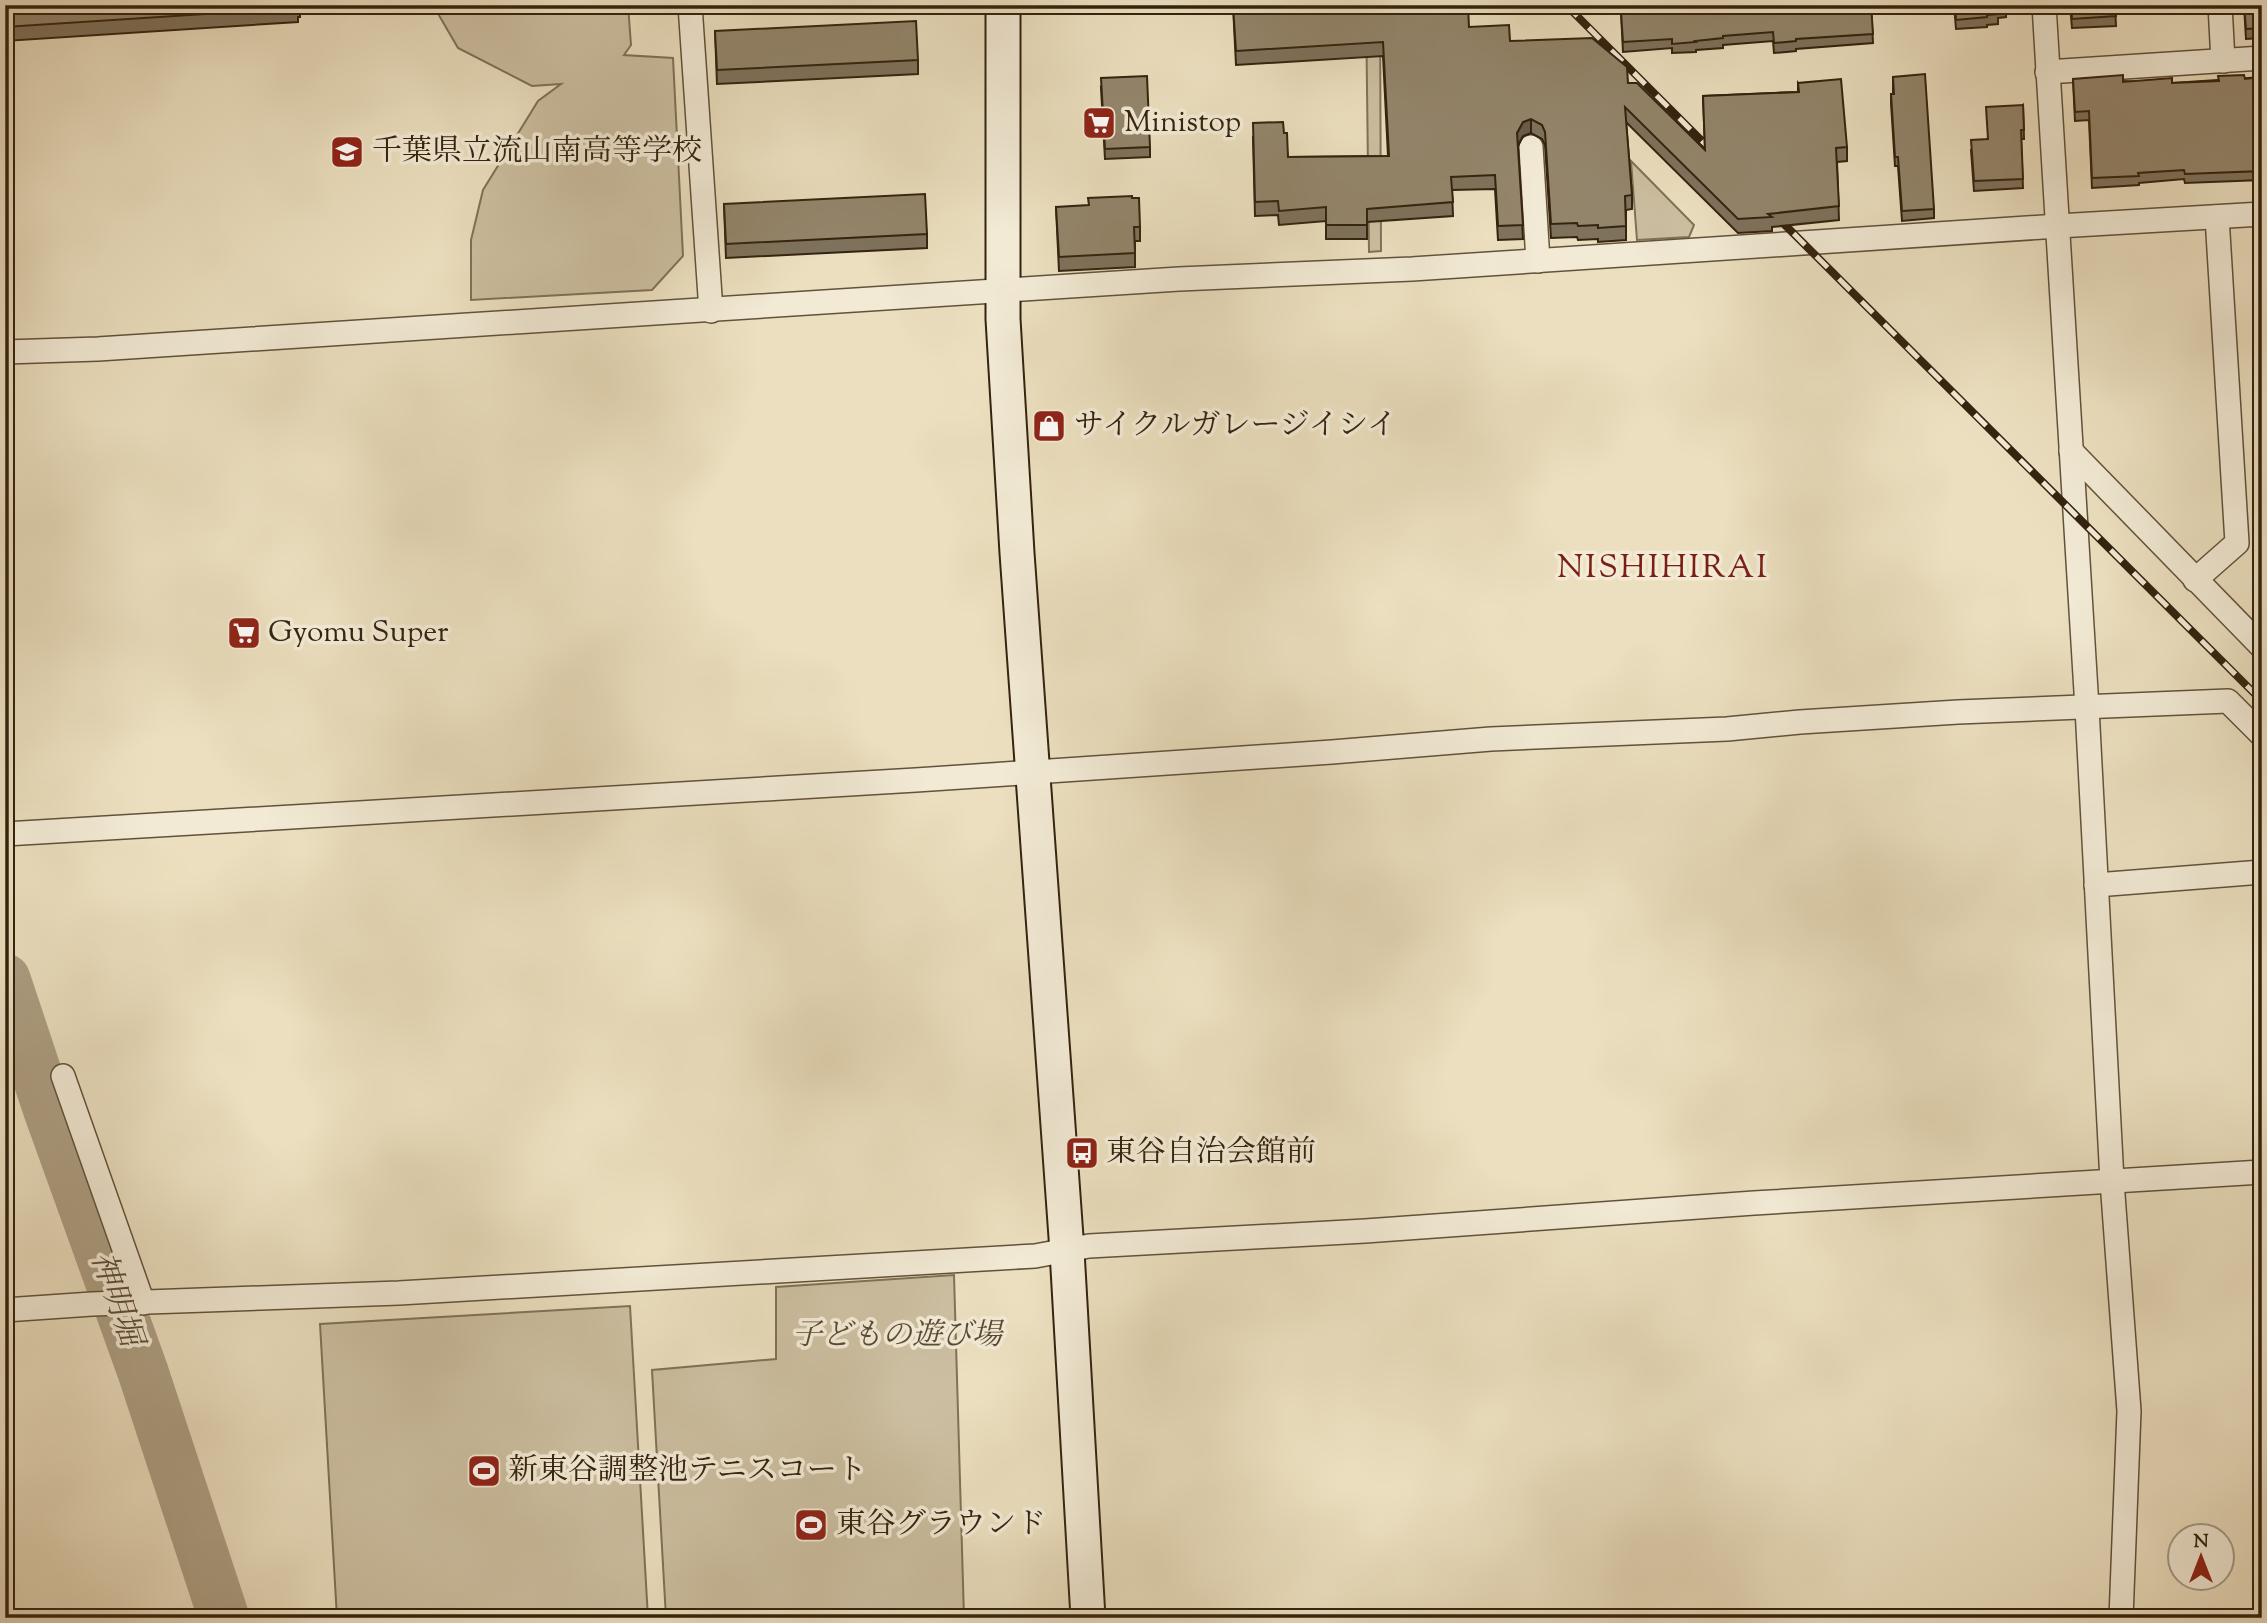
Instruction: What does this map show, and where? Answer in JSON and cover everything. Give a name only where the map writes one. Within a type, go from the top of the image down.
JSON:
[{"type":"street","points":[[690,5],[711,311]]},
{"type":"street","points":[[1003,5],[1002,290],[1017,553],[1067,1251],[1087,1618]]},
{"type":"street","points":[[2044,5],[2087,708],[2112,1181],[2129,1411],[2121,1618]]},
{"type":"street","points":[[2220,5],[2223,61]]},
{"type":"street","points":[[2048,72],[2262,58]]},
{"type":"street","points":[[1531,148],[1538,261]]},
{"type":"street","points":[[5,352],[98,349],[711,311],[1227,276],[1412,269],[2262,214]]},
{"type":"street","points":[[2195,580],[2237,543],[2217,217]]},
{"type":"street","points":[[2071,452],[2262,647]]},
{"type":"street","points":[[5,834],[1032,772],[1491,739],[1727,729],[1958,712],[2228,701],[2262,735]]},
{"type":"street","points":[[2096,885],[2262,872]]},
{"type":"street","points":[[63,1076],[137,1303]]},
{"type":"street","points":[[5,1310],[92,1304],[413,1292],[1021,1257],[1097,1246],[2262,1172]]},
{"type":"green space","points":[[433,5],[628,5],[631,45],[624,55],[673,58],[683,256],[652,290],[471,300],[471,240],[483,190],[538,101],[561,84],[532,86],[458,48]]},
{"type":"green space","points":[[1366,5],[1380,5],[1381,251],[1369,252]]},
{"type":"green space","points":[[1631,161],[1694,225],[1689,237],[1637,240]]},
{"type":"green space","name":"東谷グラウンド","points":[[954,1275],[964,1618],[666,1618],[652,1370],[776,1359],[776,1287]]},
{"type":"green space","name":"新東谷調整池テニスコート","points":[[630,1306],[648,1618],[337,1618],[320,1324]]},
{"type":"building","points":[[5,5],[298,5],[298,8],[5,27]]},
{"type":"building","points":[[1233,5],[1468,5],[1469,27],[1509,25],[1510,41],[1592,38],[1627,67],[1628,83],[1637,83],[1705,150],[1703,96],[1799,92],[1798,83],[1841,79],[1847,147],[1836,148],[1839,206],[1768,214],[1772,217],[1738,219],[1625,107],[1632,195],[1625,196],[1626,226],[1598,228],[1598,225],[1578,226],[1577,223],[1551,224],[1545,132],[1542,125],[1531,119],[1523,122],[1517,133],[1523,225],[1498,226],[1495,175],[1451,177],[1453,202],[1367,209],[1367,225],[1326,225],[1326,207],[1279,211],[1278,201],[1255,202],[1253,123],[1283,122],[1284,133],[1287,133],[1288,157],[1389,156],[1383,42],[1236,51]]},
{"type":"building","points":[[1644,5],[1871,5],[1873,34],[1774,43],[1773,32],[1672,44],[1672,39],[1623,42],[1621,12],[1644,10]]},
{"type":"building","points":[[1955,5],[2006,5],[2006,8],[1997,8],[1998,14],[1987,17],[1956,20]]},
{"type":"building","points":[[2071,5],[2115,5],[2116,16],[2072,19]]},
{"type":"building","points":[[2244,5],[2262,5],[2262,28],[2246,29]]},
{"type":"building","points":[[916,21],[918,60],[717,70],[715,31]]},
{"type":"building","points":[[1925,74],[1934,209],[1902,211],[1898,157],[1895,157],[1891,94],[1894,94],[1893,77]]},
{"type":"building","points":[[2123,75],[2123,82],[2172,78],[2172,83],[2219,81],[2218,76],[2244,75],[2245,79],[2262,77],[2262,171],[2185,174],[2184,170],[2092,178],[2089,111],[2075,112],[2073,79]]},
{"type":"building","points":[[1147,76],[1150,147],[1105,149],[1101,78]]},
{"type":"building","points":[[2023,105],[2023,179],[1974,181],[1971,140],[1988,139],[1986,107]]},
{"type":"building","points":[[925,194],[927,234],[726,244],[724,204]]},
{"type":"building","points":[[1088,198],[1139,198],[1140,227],[1134,227],[1135,253],[1059,257],[1056,207],[1089,205]]},
{"type":"waterway","name":"神明堀","points":[[5,979],[48,1108],[143,1372],[224,1618]]},
{"type":"railway","points":[[1566,5],[1717,156]]},
{"type":"railway","points":[[1771,211],[2262,701]]},
{"type":"place","name":"Ministop","points":[[1099,123]]},
{"type":"place","name":"千葉県立流山南高等学校","points":[[347,152]]},
{"type":"place","name":"サイクルガレージイシイ","points":[[1049,426]]},
{"type":"place","name":"Gyomu Super","points":[[244,633]]},
{"type":"place","name":"東谷自治会館前","points":[[1082,1153]]},
{"type":"place","name":"新東谷調整池テニスコート","points":[[484,1471]]},
{"type":"place","name":"東谷グラウンド","points":[[811,1525]]},
{"type":"district","name":"NISHIHIRAI","points":[[1663,569]]},
{"type":"park label","name":"子どもの遊び場","points":[[897,1336]]}]
